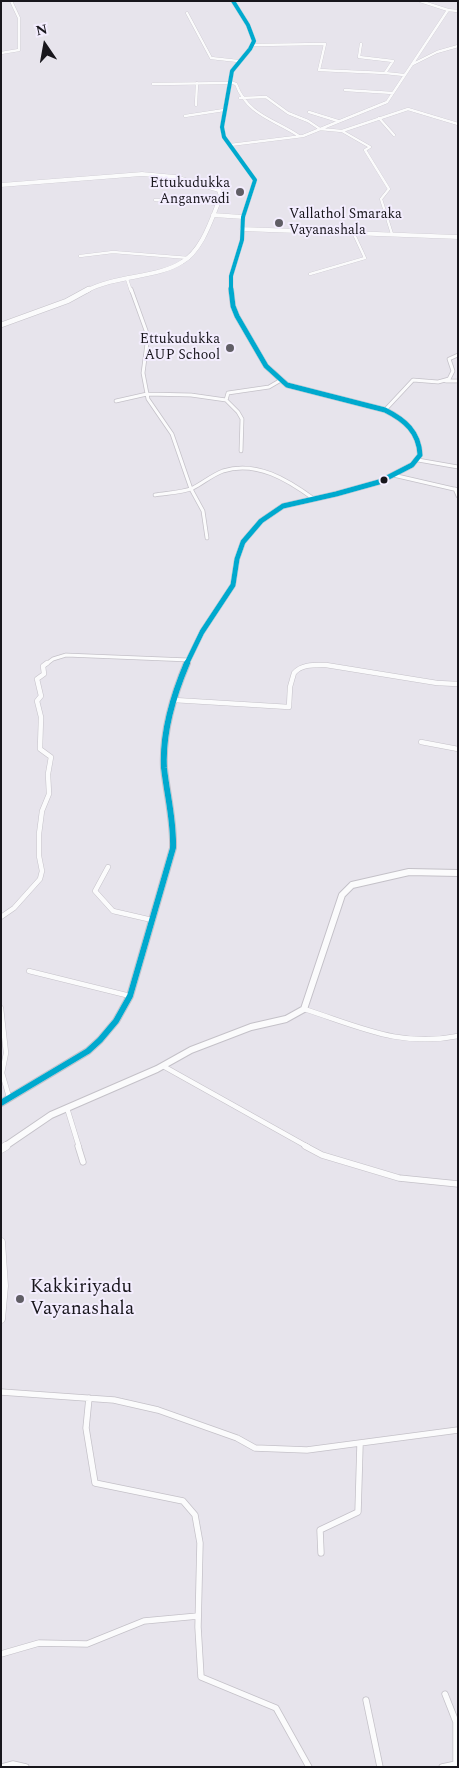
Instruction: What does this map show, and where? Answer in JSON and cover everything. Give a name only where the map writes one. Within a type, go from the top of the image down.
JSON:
[{"type":"main road","points":[[1,1103],[84,1053],[109,1031],[122,1013],[130,996],[173,848],[175,829],[164,754],[167,718],[176,690],[202,630],[234,583],[236,559],[253,529],[272,511],[283,506],[365,486],[412,466],[420,455],[419,440],[414,430],[395,415],[384,410],[298,389],[280,380],[266,366],[233,306],[231,276],[242,240],[243,217],[255,180],[224,137],[222,127],[232,71],[252,45],[254,37],[233,1]]},
{"type":"main road","points":[[1,185],[127,174],[167,176],[219,190],[221,196],[213,215],[189,258],[165,269],[99,284],[67,300],[1,325]]},
{"type":"main road","points":[[213,215],[243,217]]},
{"type":"main road","points":[[242,229],[458,237]]},
{"type":"main road","points":[[1,1149],[51,1115],[162,1066],[191,1050],[252,1027],[286,1019],[304,1009],[342,896],[352,885],[409,872],[458,873]]},
{"type":"main road","points":[[1,1242],[4,1286],[1,1319]]},
{"type":"street","points":[[1,52],[19,50],[19,17],[11,1]]},
{"type":"street","points":[[420,1],[447,10],[458,11]]},
{"type":"street","points":[[230,145],[300,136],[387,102],[447,10]]},
{"type":"street","points":[[187,13],[211,58],[238,61]]},
{"type":"street","points":[[252,45],[324,44],[319,70],[404,75]]},
{"type":"street","points":[[361,44],[359,57],[393,61],[385,73]]},
{"type":"street","points":[[412,64],[437,52],[458,46]]},
{"type":"street","points":[[152,84],[230,82],[236,84],[240,98],[250,109],[300,136]]},
{"type":"street","points":[[196,105],[197,83]]},
{"type":"street","points":[[345,90],[393,93]]},
{"type":"street","points":[[240,98],[266,97],[288,113],[308,121],[320,129],[342,131],[370,147],[364,150],[389,189],[381,199],[392,234]]},
{"type":"street","points":[[342,131],[408,109],[458,124]]},
{"type":"street","points":[[185,116],[224,110]]},
{"type":"street","points":[[309,112],[338,121]]},
{"type":"street","points":[[379,118],[394,135]]},
{"type":"street","points":[[155,200],[218,204]]},
{"type":"street","points":[[310,274],[365,258],[353,232]]},
{"type":"street","points":[[80,256],[113,252],[189,258]]},
{"type":"street","points":[[126,279],[148,336],[143,373],[148,399],[172,434],[192,489],[203,511],[207,538]]},
{"type":"street","points":[[437,382],[449,379],[453,371],[449,360],[458,355]]},
{"type":"street","points":[[241,451],[243,420],[239,412],[229,405],[226,400],[228,393],[269,387],[280,380]]},
{"type":"street","points":[[384,410],[413,380],[458,381]]},
{"type":"street","points":[[116,401],[147,394],[191,395],[226,400]]},
{"type":"street","points":[[418,460],[458,467]]},
{"type":"street","points":[[155,495],[192,489],[224,471],[246,468],[266,471],[286,480],[314,499]]},
{"type":"street","points":[[393,475],[456,490],[458,496]]},
{"type":"street","points":[[1,917],[14,908],[40,880],[42,871],[39,856],[39,834],[42,811],[49,794],[48,774],[51,757],[40,749],[41,717],[37,701],[41,696],[37,679],[44,674],[43,666],[53,658],[66,655],[189,660]]},
{"type":"street","points":[[174,700],[289,707],[291,675],[296,669],[309,664],[326,665],[437,683],[458,684]]},
{"type":"street","points":[[421,742],[458,749]]},
{"type":"street","points":[[108,867],[95,891],[114,911],[152,920]]},
{"type":"street","points":[[29,972],[130,996]]},
{"type":"street","points":[[1,1008],[6,1053],[2,1073],[9,1097]]},
{"type":"street","points":[[304,1009],[334,1017],[366,1031],[402,1040],[448,1039],[458,1036]]},
{"type":"street","points":[[162,1066],[322,1155],[399,1178],[458,1184]]},
{"type":"street","points":[[67,1108],[83,1162]]},
{"type":"street","points":[[1,1392],[114,1400],[158,1410],[237,1438],[255,1448],[307,1450],[360,1445],[458,1430]]},
{"type":"street","points":[[89,1398],[86,1428],[95,1483],[183,1501],[194,1515],[200,1543],[198,1616],[200,1677],[276,1708],[309,1767]]},
{"type":"street","points":[[321,1553],[320,1530],[358,1512],[360,1445]]},
{"type":"street","points":[[1,1654],[39,1643],[87,1644],[144,1621],[198,1616]]},
{"type":"street","points":[[442,1767],[457,1764],[456,1722],[445,1694]]},
{"type":"street","points":[[366,1700],[380,1767]]},
{"type":"street","points":[[2,1767],[13,1764],[26,1767]]},
{"type":"transit line","points":[[1,1103],[28,1085],[88,1051],[111,1029],[130,996],[173,848],[173,824],[164,766],[165,739],[171,707],[195,645],[233,585],[237,559],[248,534],[268,515],[283,506],[379,482],[398,474],[412,465],[420,455],[418,439],[410,427],[385,410],[287,385],[266,366],[237,316],[231,294],[231,276],[242,240],[243,217],[255,180],[224,137],[222,127],[232,71],[250,49],[254,41],[248,25],[233,1]]},
{"type":"place","name":"Ettukudukka Anganwadi","points":[[240,192]]},
{"type":"place","name":"Vallathol Smaraka Vayanashala","points":[[279,223]]},
{"type":"place","name":"Ettukudukka AUP School","points":[[230,348]]},
{"type":"place","name":"Kakkiriyadu Vayanashala","points":[[20,1299]]}]
